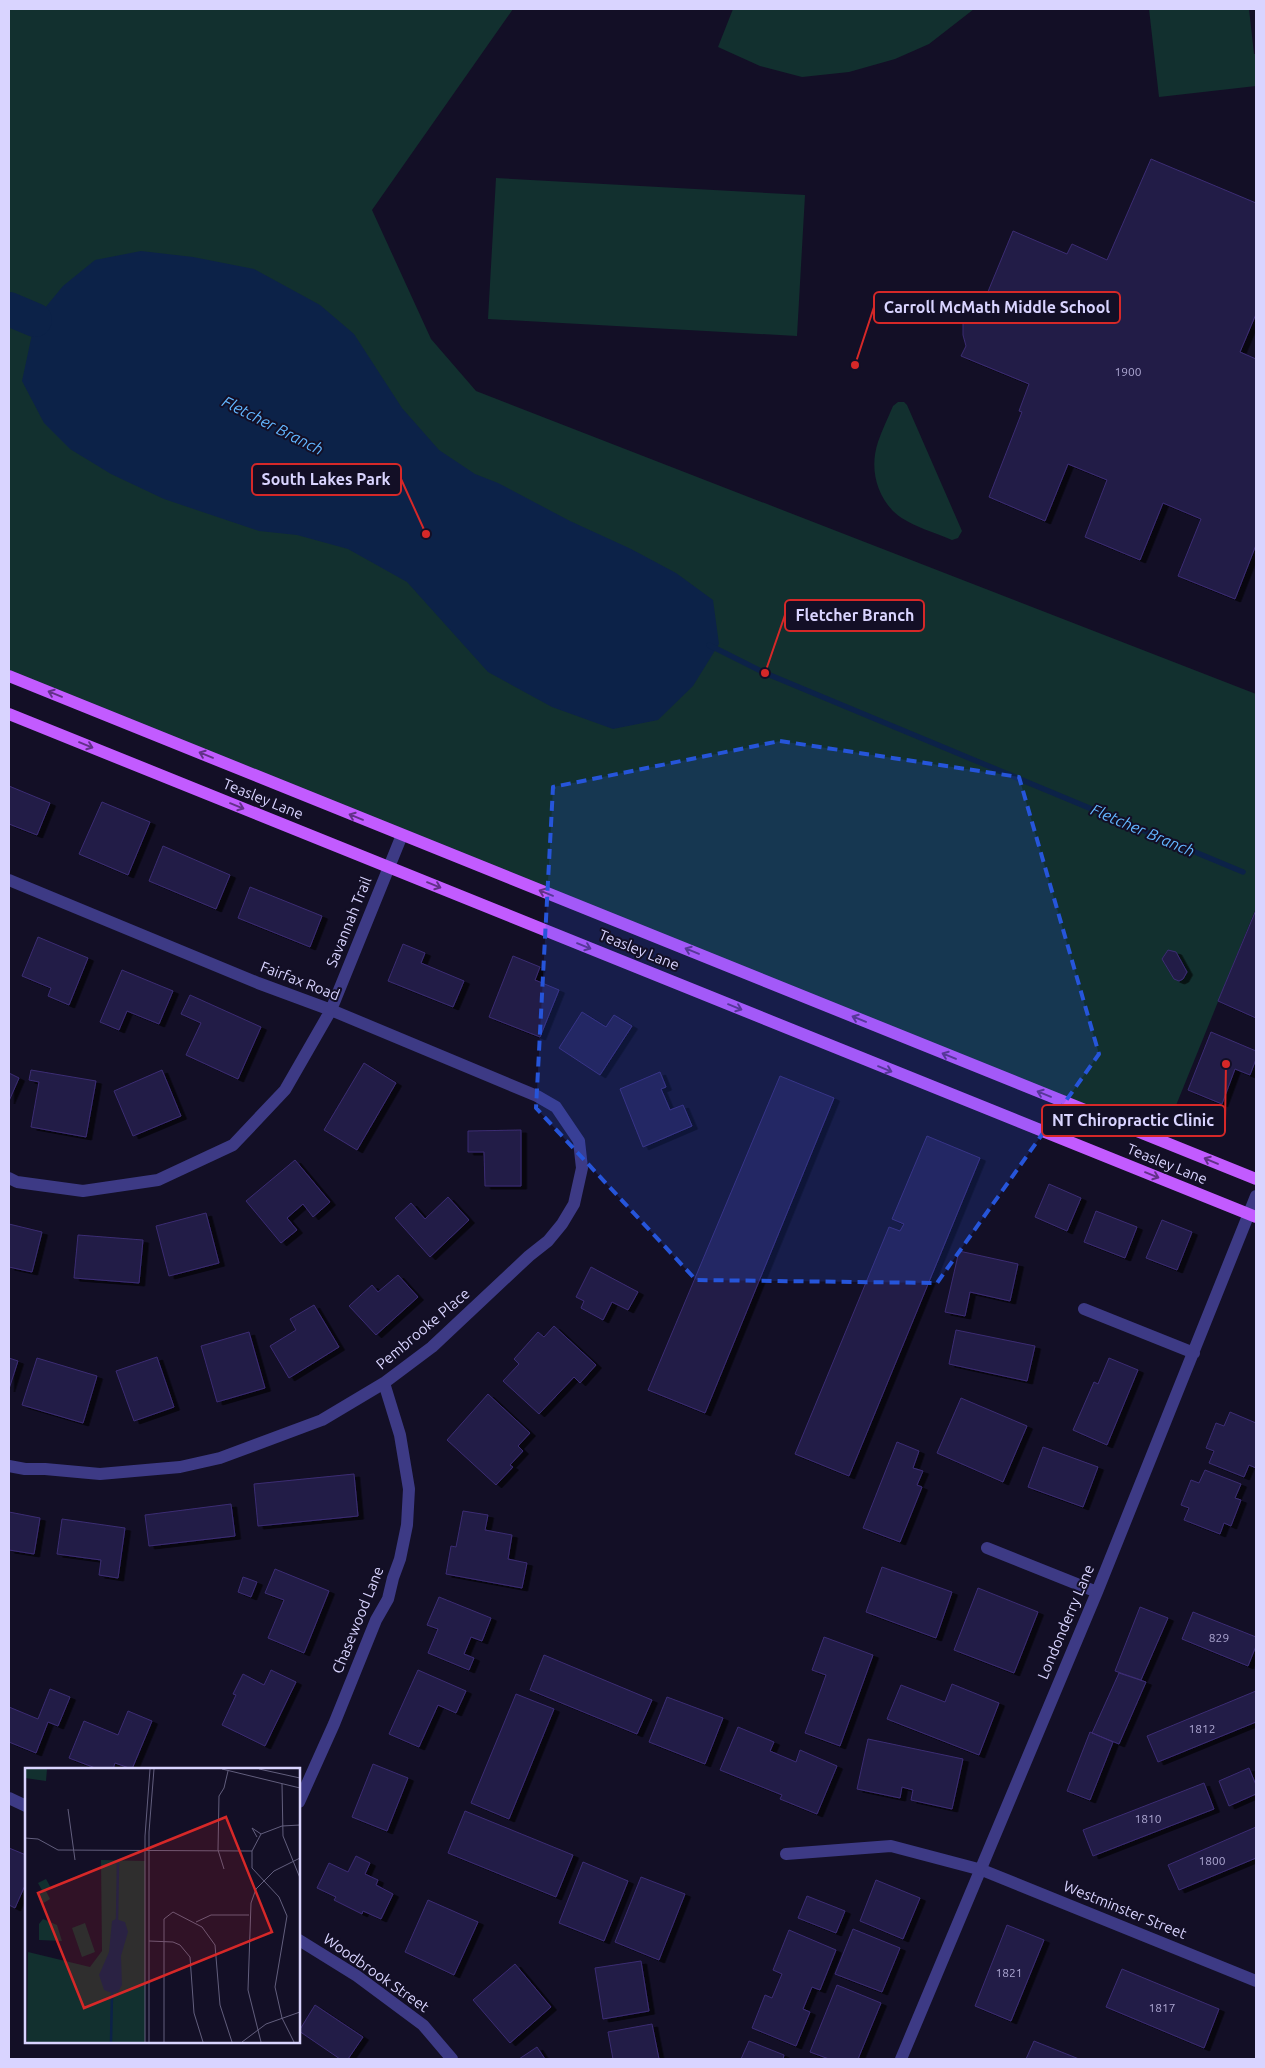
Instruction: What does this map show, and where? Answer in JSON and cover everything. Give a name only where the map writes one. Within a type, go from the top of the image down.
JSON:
[{"type":"main road","name":"Teasley Lane","points":[[9,676],[1256,1180]]},
{"type":"main road","name":"Teasley Lane","points":[[9,714],[1253,1216]]},
{"type":"street","name":"Savannah Trail","points":[[9,1178],[17,1182],[83,1192],[158,1180],[233,1145],[285,1090],[331,1010],[402,835]]},
{"type":"street","name":"Fairfax Road","points":[[9,880],[249,980],[331,1010],[537,1096],[556,1107],[571,1127]]},
{"type":"street","name":"Pembrooke Place","points":[[9,1466],[25,1469],[100,1474],[180,1467],[220,1458],[322,1420],[384,1384],[432,1346],[529,1256],[548,1241],[562,1224],[574,1204],[582,1168],[579,1141],[571,1127]]},
{"type":"street","name":"Londonderry Lane","points":[[901,2059],[982,1870],[1194,1353],[1253,1216],[1256,1196]]},
{"type":"street","points":[[1084,1308],[1194,1353]]},
{"type":"street","name":"Chasewood Lane","points":[[300,1800],[334,1724],[376,1620],[388,1599],[392,1578],[400,1559],[407,1525],[408,1489],[400,1435],[384,1384]]},
{"type":"street","points":[[987,1548],[1097,1592]]},
{"type":"street","points":[[9,1798],[25,1806]]},
{"type":"street","name":"Westminster Street","points":[[786,1854],[891,1846],[982,1870],[1256,1981]]},
{"type":"street","name":"Woodbrook Street","points":[[300,1941],[357,1976],[423,2024],[452,2059]]},
{"type":"highlighted area","points":[[780,741],[1019,777],[1099,1054],[937,1283],[696,1280],[536,1108],[553,787]]},
{"type":"green space","points":[[9,9],[513,9],[372,210],[431,339],[476,391],[1256,694],[1256,908],[1162,1140],[9,676]]},
{"type":"green space","points":[[733,9],[974,9],[929,44],[895,59],[849,72],[802,77],[760,66],[718,47]]},
{"type":"green space","points":[[1149,9],[1249,9],[1254,54],[1256,54],[1256,86],[1159,97]]},
{"type":"green space","points":[[496,178],[805,195],[797,336],[488,319]]},
{"type":"green space","points":[[898,402],[904,402],[907,405],[962,531],[958,538],[952,540],[921,528],[899,516],[887,504],[878,487],[874,469],[876,451],[893,406]]},
{"type":"water","points":[[141,251],[193,257],[254,269],[320,305],[354,334],[402,408],[439,450],[475,474],[498,483],[676,573],[713,600],[719,644],[693,686],[658,720],[613,729],[552,707],[488,672],[407,582],[348,549],[297,535],[259,531],[164,499],[111,474],[70,449],[44,423],[22,381],[35,320],[63,286],[95,260]]},
{"type":"building","points":[[1151,159],[1256,203],[1256,314],[1240,352],[1256,359],[1256,545],[1235,599],[1178,576],[1201,519],[1163,503],[1140,560],[1085,537],[1107,480],[1068,464],[1045,521],[989,497],[1022,412],[1019,411],[1029,384],[961,356],[966,346],[963,324],[968,313],[987,294],[1013,231],[1067,254],[1072,244],[1107,260]]},
{"type":"building","points":[[9,786],[50,803],[37,835],[9,824]]},
{"type":"building","points":[[102,802],[150,822],[128,875],[79,854]]},
{"type":"building","points":[[163,846],[230,875],[216,909],[149,881]]},
{"type":"building","points":[[250,887],[322,916],[310,947],[238,918]]},
{"type":"building","points":[[1256,910],[1256,1018],[1218,1001]]},
{"type":"building","points":[[38,937],[88,958],[69,1005],[48,996],[51,988],[22,976]]},
{"type":"building","points":[[403,944],[425,953],[421,963],[464,981],[453,1007],[388,981]]},
{"type":"building","points":[[1168,950],[1176,952],[1187,972],[1183,979],[1179,981],[1174,979],[1162,959]]},
{"type":"building","points":[[513,956],[540,967],[535,980],[559,990],[540,1037],[489,1017]]},
{"type":"building","points":[[122,970],[173,991],[159,1024],[127,1011],[119,1030],[100,1022]]},
{"type":"building","points":[[190,995],[261,1027],[238,1079],[186,1055],[201,1023],[181,1014]]},
{"type":"building","points":[[582,1012],[606,1027],[614,1015],[632,1026],[600,1075],[559,1048]]},
{"type":"building","points":[[1211,1032],[1256,1051],[1256,1059],[1250,1075],[1235,1069],[1222,1104],[1188,1090]]},
{"type":"building","points":[[364,1063],[396,1083],[357,1150],[324,1130]]},
{"type":"building","points":[[31,1070],[96,1081],[86,1137],[31,1127],[39,1082],[29,1080]]},
{"type":"building","points":[[162,1070],[181,1116],[133,1136],[114,1091]]},
{"type":"building","points":[[660,1072],[666,1087],[661,1089],[670,1110],[683,1105],[692,1126],[643,1147],[620,1089]]},
{"type":"building","points":[[9,1073],[19,1078],[9,1101]]},
{"type":"building","points":[[780,1076],[834,1098],[705,1413],[648,1390]]},
{"type":"building","points":[[521,1130],[521,1186],[485,1186],[484,1152],[468,1152],[468,1131]]},
{"type":"building","points":[[927,1136],[980,1158],[849,1476],[795,1454],[889,1227],[900,1231],[904,1224],[892,1219]]},
{"type":"building","points":[[295,1160],[330,1202],[313,1217],[303,1204],[287,1218],[297,1230],[281,1243],[246,1201]]},
{"type":"building","points":[[1049,1184],[1081,1198],[1067,1231],[1035,1217]]},
{"type":"building","points":[[448,1197],[469,1220],[430,1257],[395,1218],[411,1203],[425,1219]]},
{"type":"building","points":[[1096,1211],[1137,1227],[1125,1258],[1084,1242]]},
{"type":"building","points":[[206,1213],[219,1263],[169,1276],[156,1226]]},
{"type":"building","points":[[1162,1220],[1192,1232],[1177,1270],[1146,1258]]},
{"type":"building","points":[[9,1224],[42,1232],[32,1272],[9,1267]]},
{"type":"building","points":[[78,1235],[143,1240],[139,1283],[74,1278]]},
{"type":"building","points":[[959,1251],[1018,1264],[1010,1301],[970,1292],[965,1316],[945,1312]]},
{"type":"building","points":[[591,1267],[638,1292],[628,1310],[612,1302],[603,1320],[581,1308],[584,1301],[576,1297]]},
{"type":"building","points":[[398,1275],[418,1297],[376,1335],[349,1306],[372,1285],[378,1292]]},
{"type":"building","points":[[314,1305],[339,1347],[289,1378],[270,1346],[296,1330],[290,1319]]},
{"type":"building","points":[[554,1326],[596,1365],[580,1383],[574,1377],[539,1414],[503,1381],[519,1364],[514,1359],[538,1332],[544,1337]]},
{"type":"building","points":[[956,1330],[1035,1346],[1027,1381],[949,1364]]},
{"type":"building","points":[[249,1332],[265,1388],[217,1402],[201,1346]]},
{"type":"building","points":[[157,1357],[174,1407],[134,1421],[116,1371]]},
{"type":"building","points":[[9,1358],[18,1361],[9,1389]]},
{"type":"building","points":[[37,1358],[97,1376],[83,1423],[22,1405]]},
{"type":"building","points":[[1109,1358],[1138,1370],[1107,1445],[1073,1430],[1094,1382],[1098,1384]]},
{"type":"building","points":[[488,1394],[530,1433],[518,1446],[523,1451],[510,1465],[513,1467],[496,1485],[447,1440]]},
{"type":"building","points":[[961,1398],[1027,1426],[1003,1482],[937,1453]]},
{"type":"building","points":[[1230,1412],[1256,1423],[1256,1468],[1249,1465],[1244,1477],[1209,1463],[1214,1451],[1206,1448],[1216,1423],[1224,1426]]},
{"type":"building","points":[[897,1442],[919,1451],[913,1468],[923,1471],[917,1485],[922,1487],[900,1542],[863,1528]]},
{"type":"building","points":[[1043,1447],[1098,1467],[1083,1507],[1028,1487]]},
{"type":"building","points":[[1205,1470],[1241,1484],[1235,1498],[1241,1500],[1231,1526],[1224,1523],[1220,1534],[1184,1520],[1189,1508],[1181,1505],[1191,1480],[1199,1483]]},
{"type":"building","points":[[354,1474],[358,1516],[258,1526],[254,1484]]},
{"type":"building","points":[[231,1504],[235,1536],[149,1546],[145,1515]]},
{"type":"building","points":[[463,1511],[488,1515],[485,1530],[512,1535],[508,1559],[527,1563],[522,1588],[446,1574],[451,1546],[456,1547]]},
{"type":"building","points":[[9,1512],[40,1518],[34,1554],[9,1550]]},
{"type":"building","points":[[62,1519],[125,1528],[118,1578],[99,1575],[101,1560],[57,1554]]},
{"type":"building","points":[[882,1567],[952,1592],[936,1638],[866,1612]]},
{"type":"building","points":[[275,1569],[329,1591],[304,1653],[268,1638],[284,1600],[265,1593]]},
{"type":"building","points":[[243,1577],[257,1582],[251,1597],[238,1592]]},
{"type":"building","points":[[978,1588],[1038,1612],[1014,1673],[954,1650]]},
{"type":"building","points":[[439,1597],[491,1618],[482,1641],[471,1637],[464,1654],[474,1658],[469,1670],[428,1653],[438,1629],[427,1625]]},
{"type":"building","points":[[1140,1607],[1168,1618],[1141,1680],[1115,1671]]},
{"type":"building","points":[[1193,1612],[1256,1637],[1256,1646],[1248,1666],[1182,1639]]},
{"type":"building","points":[[824,1637],[873,1655],[840,1746],[805,1733],[826,1675],[812,1670]]},
{"type":"building","points":[[544,1655],[652,1700],[637,1734],[530,1690]]},
{"type":"building","points":[[271,1670],[296,1682],[265,1746],[222,1725],[236,1695],[233,1694],[243,1674],[264,1685]]},
{"type":"building","points":[[418,1670],[466,1691],[456,1713],[438,1705],[419,1747],[389,1734]]},
{"type":"building","points":[[1119,1673],[1146,1682],[1119,1744],[1092,1733]]},
{"type":"building","points":[[952,1684],[999,1703],[979,1755],[887,1719],[901,1685],[945,1702]]},
{"type":"building","points":[[50,1689],[70,1697],[58,1726],[48,1722],[36,1753],[9,1742],[9,1707],[38,1719]]},
{"type":"building","points":[[1256,1691],[1256,1722],[1158,1762],[1147,1736]]},
{"type":"building","points":[[516,1694],[554,1709],[509,1819],[471,1803]]},
{"type":"building","points":[[667,1697],[723,1718],[705,1764],[649,1742]]},
{"type":"building","points":[[128,1711],[152,1721],[132,1768],[115,1763],[113,1768],[95,1768],[69,1758],[84,1721],[118,1735]]},
{"type":"building","points":[[738,1727],[774,1742],[770,1751],[796,1762],[800,1750],[837,1766],[817,1814],[780,1799],[782,1795],[720,1770]]},
{"type":"building","points":[[1090,1732],[1113,1742],[1090,1800],[1067,1791]]},
{"type":"building","points":[[868,1739],[963,1759],[952,1809],[911,1800],[913,1790],[902,1787],[900,1798],[857,1789]]},
{"type":"building","points":[[373,1764],[408,1778],[387,1831],[352,1817]]},
{"type":"building","points":[[1249,1768],[1256,1785],[1256,1794],[1229,1806],[1219,1781]]},
{"type":"building","points":[[1204,1783],[1214,1809],[1093,1856],[1083,1830]]},
{"type":"building","points":[[465,1811],[573,1855],[556,1897],[448,1853]]},
{"type":"building","points":[[1256,1827],[1256,1858],[1179,1890],[1168,1865]]},
{"type":"building","points":[[9,1848],[25,1855],[25,1885],[15,1908],[9,1905]]},
{"type":"building","points":[[356,1856],[370,1863],[365,1874],[378,1880],[376,1885],[393,1894],[381,1919],[363,1911],[362,1914],[334,1900],[336,1897],[317,1888],[329,1863],[348,1872]]},
{"type":"building","points":[[583,1862],[628,1881],[604,1941],[559,1923]]},
{"type":"building","points":[[641,1877],[685,1894],[659,1960],[615,1942]]},
{"type":"building","points":[[876,1880],[920,1898],[903,1939],[860,1921]]},
{"type":"building","points":[[807,1896],[845,1911],[836,1933],[798,1918]]},
{"type":"building","points":[[428,1900],[478,1922],[454,1975],[405,1952]]},
{"type":"building","points":[[1007,1925],[1044,1940],[1011,2021],[975,2006]]},
{"type":"building","points":[[853,1929],[900,1948],[882,1992],[835,1974]]},
{"type":"building","points":[[789,1930],[836,1950],[820,1990],[812,1987],[803,2009],[810,2012],[796,2046],[752,2028],[765,1995],[772,1998],[782,1974],[773,1970]]},
{"type":"building","points":[[641,1961],[649,2011],[603,2019],[595,1968]]},
{"type":"building","points":[[515,1964],[551,2007],[510,2043],[473,2000]]},
{"type":"building","points":[[1122,1969],[1219,2009],[1204,2048],[1106,2007]]},
{"type":"building","points":[[837,1985],[881,2003],[858,2059],[829,2059],[810,2052]]},
{"type":"building","points":[[315,2005],[363,2037],[348,2059],[340,2059],[300,2032]]},
{"type":"building","points":[[652,2024],[659,2059],[613,2059],[608,2032]]},
{"type":"building","points":[[749,2041],[784,2055],[783,2059],[741,2059]]},
{"type":"building","points":[[1034,2041],[1079,2059],[1026,2059]]},
{"type":"building","points":[[537,2047],[545,2059],[519,2059]]},
{"type":"waterway","name":"Fletcher Branch","points":[[9,309],[35,320]]},
{"type":"waterway","name":"Fletcher Branch","points":[[709,645],[765,673],[1243,872]]},
{"type":"place","name":"Carroll McMath Middle School","points":[[855,365]]},
{"type":"place","name":"South Lakes Park","points":[[426,534]]},
{"type":"place","name":"Fletcher Branch","points":[[765,673]]},
{"type":"place","name":"NT Chiropractic Clinic","points":[[1226,1064]]}]
